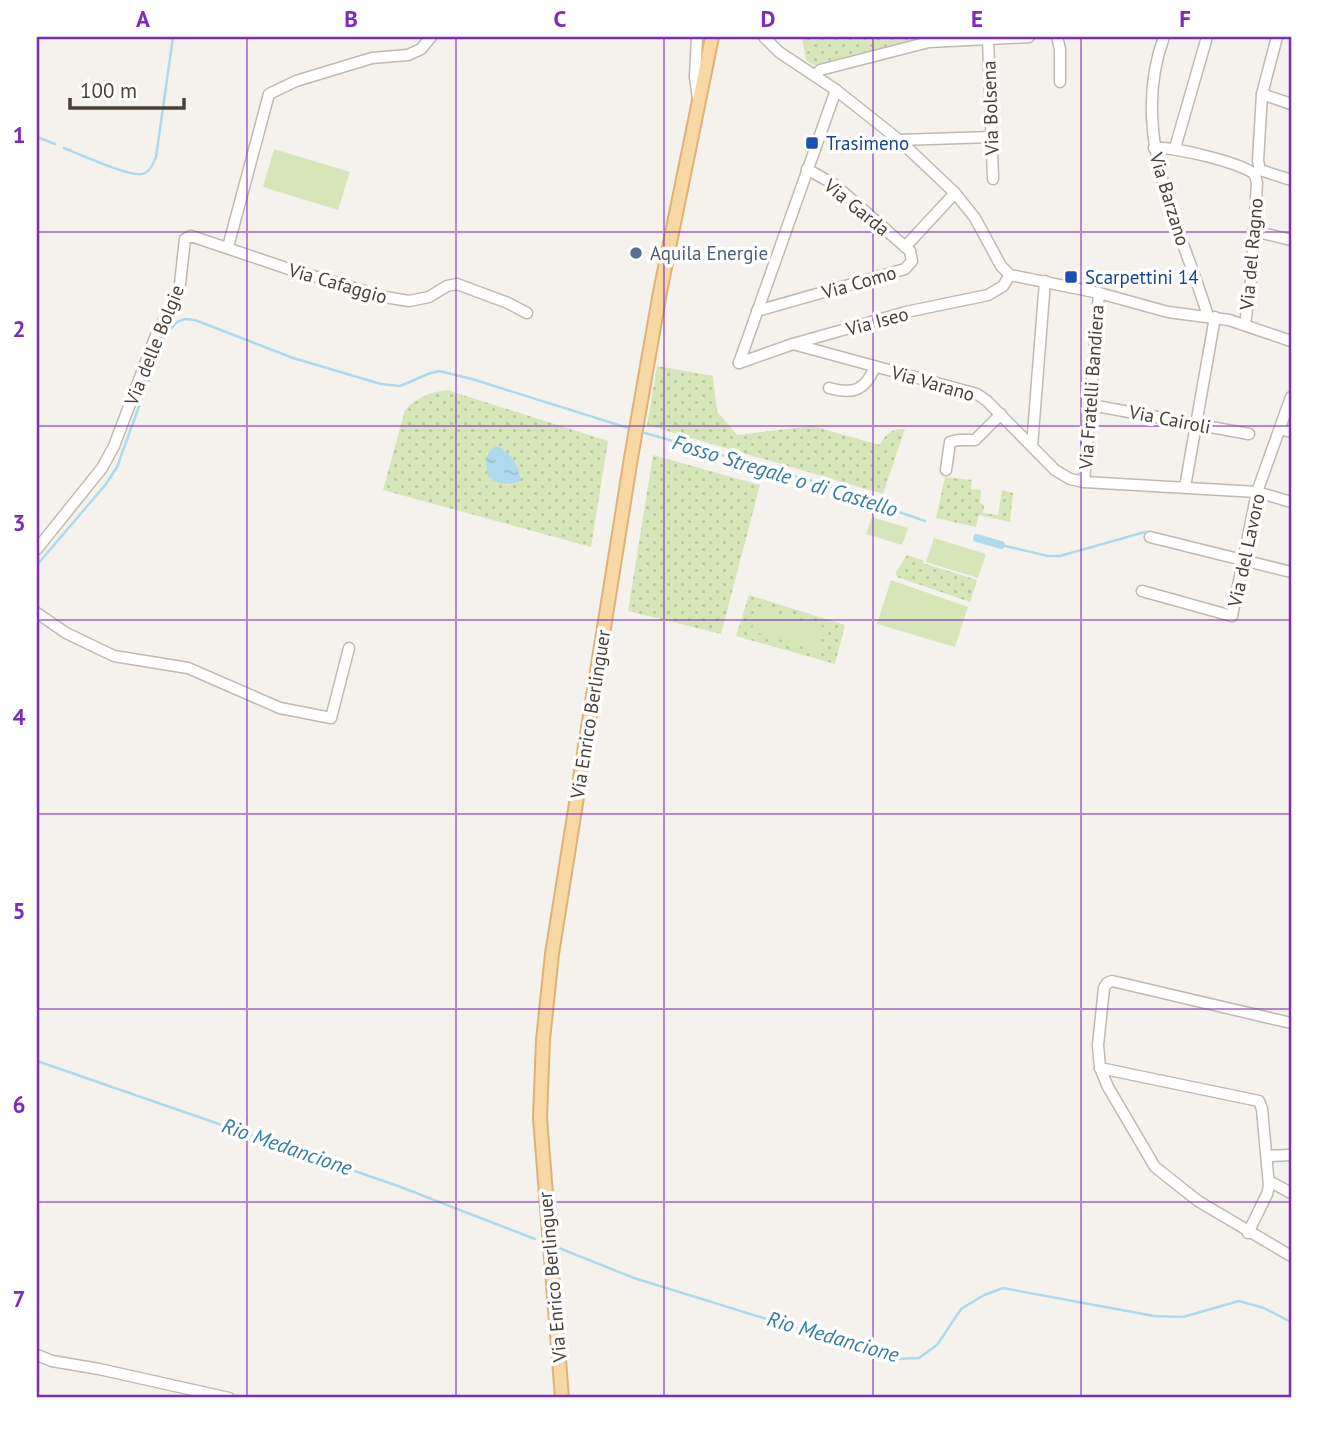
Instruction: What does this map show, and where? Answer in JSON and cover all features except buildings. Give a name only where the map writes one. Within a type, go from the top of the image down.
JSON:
[{"type":"main road","name":"Via Enrico Berlinguer","points":[[562,1398],[540,1118],[543,1040],[550,973],[631,458],[660,292],[712,37]]},
{"type":"street","points":[[228,247],[269,94],[296,81],[372,58],[408,55],[421,49],[431,37]]},
{"type":"street","points":[[697,37],[695,77],[699,102]]},
{"type":"street","points":[[764,37],[779,52],[816,75],[898,140],[955,193],[975,218],[1001,266],[1010,275],[1099,293],[1168,312],[1245,324],[1291,341]]},
{"type":"street","points":[[816,75],[820,71],[929,42],[1028,37]]},
{"type":"street","points":[[1057,37],[1060,48],[1060,82]]},
{"type":"street","name":"Via Barzano","points":[[1164,37],[1155,75],[1152,115],[1154,148],[1162,187],[1211,317]]},
{"type":"street","points":[[1175,148],[1207,37]]},
{"type":"street","points":[[1277,37],[1262,94],[1257,152],[1260,170],[1291,180]]},
{"type":"street","name":"Via Bolsena","points":[[988,38],[993,178]]},
{"type":"street","points":[[757,311],[836,90]]},
{"type":"street","points":[[1262,94],[1291,104]]},
{"type":"street","points":[[898,140],[992,137]]},
{"type":"street","points":[[1154,148],[1175,148],[1244,168],[1252,171],[1257,183]]},
{"type":"street","points":[[1244,168],[1251,167],[1257,152]]},
{"type":"street","name":"Via Garda","points":[[807,169],[835,185],[905,247]]},
{"type":"street","points":[[1257,183],[1261,175],[1268,174]]},
{"type":"street","name":"Via del Ragno","points":[[1245,324],[1251,280],[1257,183]]},
{"type":"street","name":"Via Como","points":[[757,311],[905,269],[911,264],[912,257],[905,247],[955,193]]},
{"type":"street","points":[[1254,232],[1291,240]]},
{"type":"street","name":"Via delle Bolgie","points":[[37,549],[102,468],[114,446],[158,330],[175,302],[180,284],[185,239],[198,237],[228,247]]},
{"type":"street","name":"Via Cafaggio","points":[[228,247],[289,270],[385,297],[409,301],[429,297],[447,286],[457,284],[527,313]]},
{"type":"street","name":"Via Iseo","points":[[757,311],[739,363],[793,344],[906,312],[988,295],[1003,286],[1010,275]]},
{"type":"street","points":[[1032,446],[1045,281]]},
{"type":"street","name":"Via Fratelli Bandiera","points":[[1084,482],[1099,293]]},
{"type":"street","points":[[1185,487],[1197,425],[1211,317]]},
{"type":"street","name":"Via Varano","points":[[793,344],[974,393],[1001,414],[1060,474],[1084,482]]},
{"type":"street","points":[[829,388],[842,390],[863,387],[876,367]]},
{"type":"street","name":"Via del Lavoro","points":[[1142,591],[1232,615],[1258,492],[1291,397]]},
{"type":"street","name":"Via Cairoli","points":[[1091,405],[1249,434]]},
{"type":"street","points":[[946,470],[950,442],[958,439],[975,440],[1001,414]]},
{"type":"street","points":[[1280,429],[1291,432]]},
{"type":"street","points":[[1084,482],[1258,492],[1291,502]]},
{"type":"street","points":[[1150,537],[1291,572]]},
{"type":"street","points":[[37,613],[66,633],[114,656],[188,668],[280,708],[331,718],[349,648]]},
{"type":"street","points":[[1291,1023],[1109,982],[1104,988],[1098,1052],[1108,1087],[1155,1167],[1198,1201],[1291,1256]]},
{"type":"street","points":[[1101,1068],[1259,1101],[1262,1106],[1269,1181],[1267,1194],[1248,1233]]},
{"type":"street","points":[[1267,1156],[1291,1155]]},
{"type":"street","points":[[1269,1181],[1291,1193]]},
{"type":"street","points":[[37,1355],[52,1361],[229,1398]]},
{"type":"green space","points":[[802,37],[926,37],[813,65],[806,60]]},
{"type":"green space","points":[[274,149],[350,172],[338,210],[263,187]]},
{"type":"green space","points":[[657,366],[713,376],[717,411],[737,435],[812,426],[880,445],[889,432],[905,429],[883,494],[647,425]]},
{"type":"green space","points":[[447,390],[608,441],[591,547],[383,490],[405,410],[419,398]],"holes":[[[504,449],[521,475],[509,485],[492,480],[486,469],[487,453]]]},
{"type":"green space","points":[[653,455],[760,485],[721,634],[628,611]]},
{"type":"green space","points":[[945,477],[972,480],[971,489],[981,490],[980,503],[984,505],[983,513],[998,515],[1002,490],[1013,493],[1010,522],[979,515],[976,527],[936,518]]},
{"type":"green space","points":[[872,517],[908,528],[902,545],[866,534]]},
{"type":"green space","points":[[934,538],[986,554],[978,578],[926,562]]},
{"type":"green space","points":[[907,555],[923,560],[923,563],[977,580],[970,602],[897,577],[896,572]]},
{"type":"green space","points":[[891,580],[968,607],[955,647],[877,624]]},
{"type":"green space","points":[[749,595],[845,625],[835,664],[736,636]]},
{"type":"green space","points":[[759,609],[824,627],[817,650],[751,631]]},
{"type":"water","points":[[497,446],[506,451],[513,460],[519,471],[520,481],[503,484],[488,476],[488,454]]},
{"type":"waterway","points":[[64,148],[126,172],[142,174],[149,170],[156,157],[173,37]]},
{"type":"waterway","points":[[37,137],[55,144]]},
{"type":"waterway","name":"Fosso Stregale o di Castello","points":[[37,565],[106,484],[117,467],[165,335],[177,322],[185,319],[195,320],[293,358],[381,384],[400,386],[439,371],[628,428]]},
{"type":"waterway","name":"Fosso Stregale o di Castello","points":[[645,433],[864,496],[925,521]]},
{"type":"waterway","name":"Fosso Stregale o di Castello","points":[[1001,545],[1048,556],[1060,556],[1145,532]]},
{"type":"waterway","name":"Fosso Stregale o di Castello","points":[[977,538],[1001,545]]},
{"type":"waterway","name":"Rio Medancione","points":[[37,1061],[398,1186],[535,1239]]},
{"type":"waterway","name":"Rio Medancione","points":[[559,1248],[634,1278],[896,1359],[919,1358],[937,1345],[961,1309],[984,1295],[1003,1288],[1154,1316],[1183,1317],[1239,1301],[1264,1308],[1291,1322]]},
{"type":"place","name":"Trasimeno","points":[[812,143]]},
{"type":"place","name":"Aquila Energie","points":[[636,253]]},
{"type":"place","name":"Scarpettini 14","points":[[1071,277]]}]
